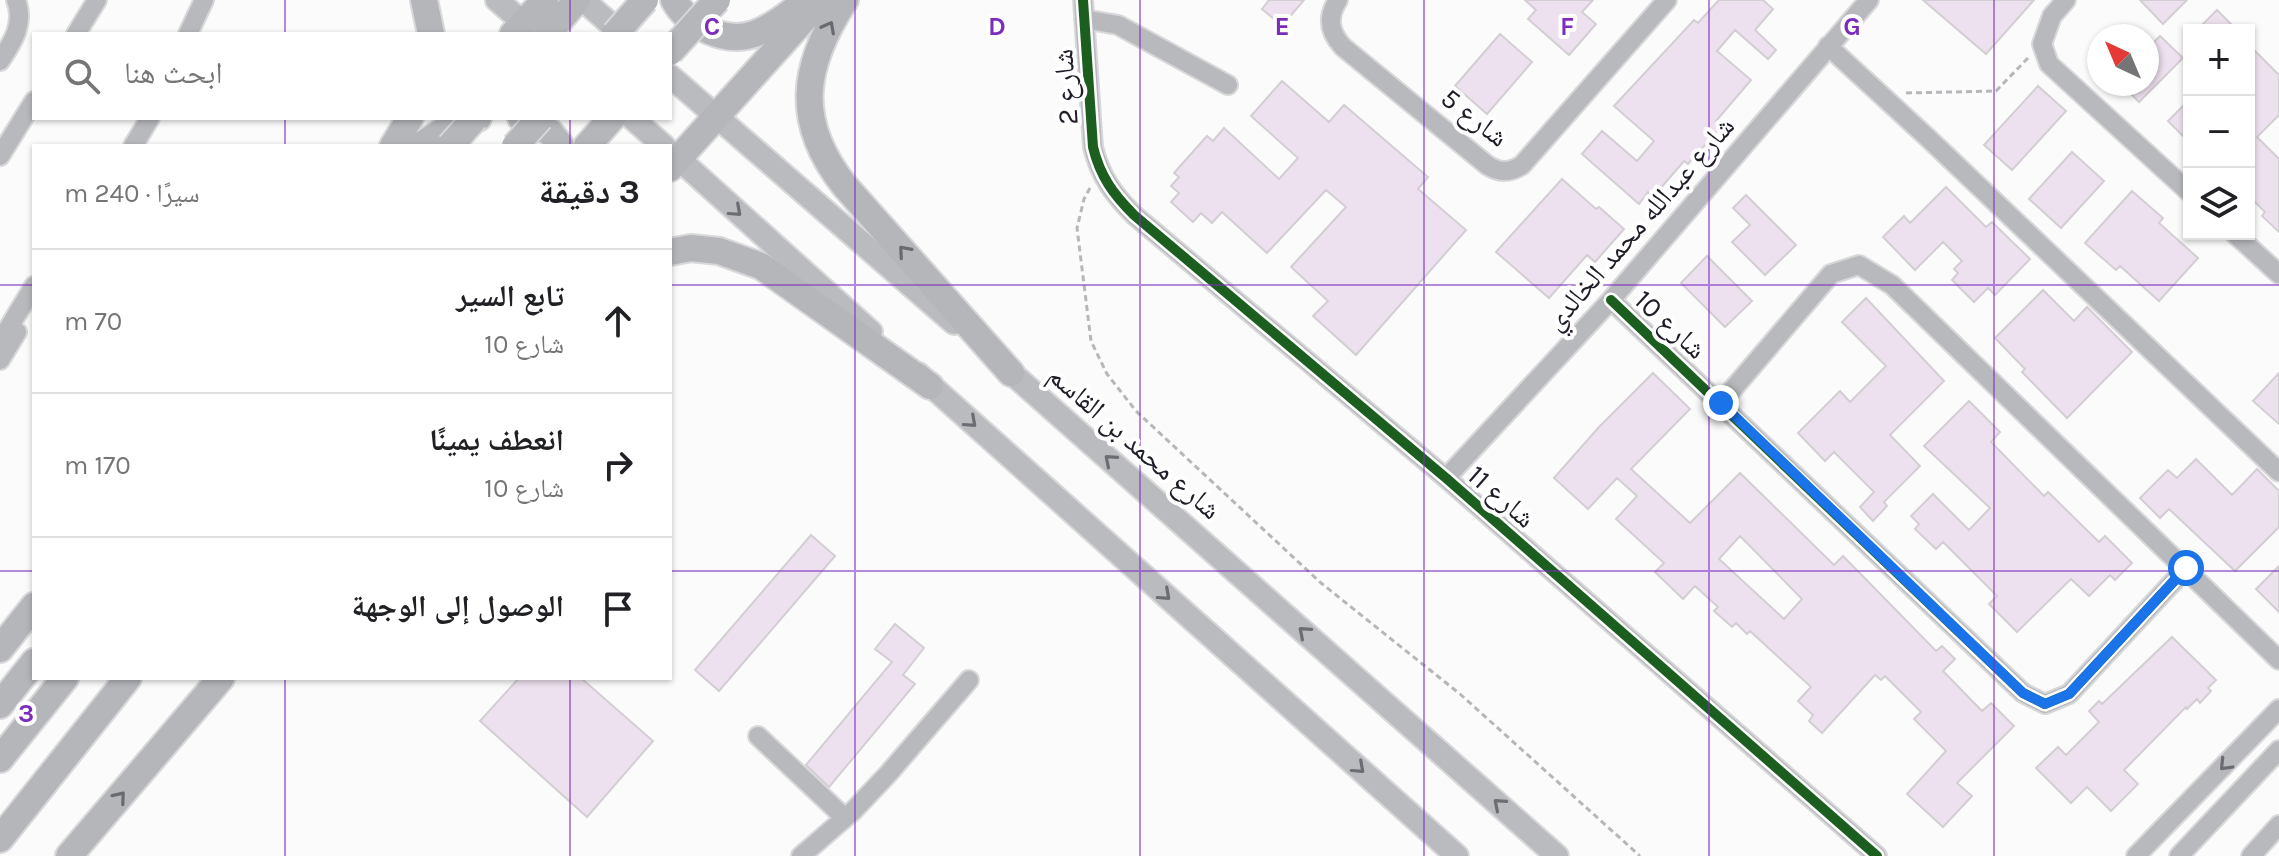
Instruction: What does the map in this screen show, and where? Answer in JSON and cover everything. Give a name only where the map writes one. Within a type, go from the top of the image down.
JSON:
[{"type":"highway","points":[[424,0],[431,32]]},
{"type":"highway","points":[[524,30],[545,0]]},
{"type":"highway","points":[[550,32],[580,0]]},
{"type":"highway","points":[[617,32],[645,0]]},
{"type":"highway","points":[[674,0],[680,10],[704,29],[726,36],[752,35],[787,16],[806,0]]},
{"type":"highway","points":[[672,50],[717,0]]},
{"type":"highway","points":[[672,155],[716,117],[821,0]]},
{"type":"highway","points":[[845,0],[827,27],[811,74],[811,120],[817,144],[844,185],[1011,373]]},
{"type":"highway","points":[[394,144],[409,120]]},
{"type":"highway","points":[[414,144],[435,120]]},
{"type":"highway","points":[[423,144],[443,131],[472,120]]},
{"type":"highway","points":[[452,144],[475,120]]},
{"type":"highway","points":[[525,120],[550,132],[559,144]]},
{"type":"highway","points":[[517,144],[538,120]]},
{"type":"highway","points":[[589,144],[610,120]]},
{"type":"highway","points":[[672,252],[691,248],[719,251],[761,266],[930,386]]},
{"type":"highway","points":[[0,649],[32,609]]},
{"type":"highway","points":[[0,705],[32,665]]},
{"type":"highway","points":[[0,759],[63,680]]},
{"type":"highway","points":[[0,839],[126,680]]},
{"type":"highway","points":[[69,856],[219,680]]},
{"type":"main road","points":[[497,0],[524,30]]},
{"type":"main road","points":[[580,0],[620,32]]},
{"type":"main road","name":"شارع محمد بن القاسم","points":[[672,78],[1557,856]]},
{"type":"main road","points":[[634,120],[659,144]]},
{"type":"main road","points":[[672,157],[1457,856]]},
{"type":"street","points":[[0,61],[16,38],[20,11],[16,0]]},
{"type":"street","points":[[77,32],[97,0]]},
{"type":"street","points":[[189,32],[204,0]]},
{"type":"street","points":[[203,32],[217,0]]},
{"type":"street","name":"شارع 5","points":[[1338,0],[1330,22],[1336,40],[1487,165],[1501,172],[1522,165],[1667,0]]},
{"type":"street","name":"شارع عبدالله محمد الخالدي","points":[[1446,478],[1611,300],[1869,0]]},
{"type":"street","points":[[2066,0],[2052,16],[2042,44],[2049,64],[2183,187]]},
{"type":"street","points":[[1084,10],[1118,25],[1228,85]]},
{"type":"street","name":"شارع 2","points":[[1084,10],[1093,147],[1099,170]]},
{"type":"street","points":[[1828,46],[2279,472]]},
{"type":"street","points":[[0,156],[32,104]]},
{"type":"street","points":[[120,144],[136,120]]},
{"type":"street","points":[[134,144],[149,120]]},
{"type":"street","name":"شارع 11","points":[[1099,170],[1114,194],[1134,215],[1446,478],[1877,856]]},
{"type":"street","points":[[2242,240],[2279,274]]},
{"type":"street","points":[[1721,403],[1831,274],[1859,265],[1892,285],[2279,660]]},
{"type":"street","points":[[0,342],[32,289]]},
{"type":"street","name":"شارع 10","points":[[1611,300],[2023,693],[2045,704],[2069,694],[2186,568]]},
{"type":"street","points":[[0,360],[32,308]]},
{"type":"street","points":[[801,856],[845,818],[888,774],[969,680]]},
{"type":"street","points":[[2136,856],[2279,709]]},
{"type":"street","points":[[758,736],[845,818]]},
{"type":"street","points":[[2179,856],[2279,750]]},
{"type":"street","points":[[2251,856],[2279,825]]},
{"type":"path","points":[[1879,93],[1996,91],[2042,44]]},
{"type":"path","points":[[1099,170],[1084,199],[1077,228],[1091,341],[1107,374],[1136,411],[1321,583],[1460,694],[1640,856]]},
{"type":"building","points":[[1269,0],[1304,0],[1282,26],[1262,9]]},
{"type":"building","points":[[1525,0],[1593,0],[1582,12],[1596,24],[1569,55],[1528,19],[1536,10]]},
{"type":"building","points":[[1719,0],[1763,0],[1773,9],[1755,30],[1776,50],[1768,59],[1735,30],[1717,51],[1751,80],[1716,121],[1722,126],[1688,164],[1684,161],[1653,197],[1648,192],[1639,204],[1582,154],[1602,131],[1637,161],[1654,141],[1614,106],[1694,20],[1698,23]]},
{"type":"building","points":[[1923,0],[2034,0],[1986,54]]},
{"type":"building","points":[[2140,0],[2187,0],[2163,24]]},
{"type":"building","points":[[2217,10],[2231,24],[2203,24]]},
{"type":"building","points":[[1500,34],[1532,62],[1487,114],[1455,86]]},
{"type":"building","points":[[2159,37],[2183,58],[2159,82]]},
{"type":"building","points":[[2255,51],[2279,75],[2279,115],[2257,137],[2279,159],[2279,232],[2262,216],[2265,212],[2255,202]]},
{"type":"building","points":[[1282,81],[1329,122],[1344,105],[1428,177],[1418,189],[1466,230],[1356,355],[1313,316],[1328,301],[1291,267],[1346,207],[1326,190],[1267,253],[1222,212],[1212,223],[1201,213],[1193,222],[1171,202],[1179,193],[1171,186],[1179,177],[1174,173],[1207,136],[1213,141],[1224,128],[1279,179],[1298,158],[1251,116]]},
{"type":"building","points":[[2038,86],[2066,111],[2012,170],[1984,145]]},
{"type":"building","points":[[2183,106],[2183,136],[2168,121]]},
{"type":"building","points":[[2072,152],[2104,181],[2061,228],[2029,199]]},
{"type":"building","points":[[1562,179],[1624,229],[1595,262],[1587,255],[1549,298],[1496,252]]},
{"type":"building","points":[[1946,187],[1986,227],[1992,222],[2030,259],[1995,295],[1988,288],[1974,302],[1952,280],[1958,273],[1954,269],[1962,261],[1943,242],[1915,270],[1883,237],[1904,216],[1910,223]]},
{"type":"building","points":[[2132,191],[2163,218],[2159,223],[2198,258],[2159,301],[2120,266],[2116,270],[2085,243]]},
{"type":"building","points":[[1746,195],[1796,245],[1765,275],[1732,242],[1750,225],[1733,208]]},
{"type":"building","points":[[1707,256],[1752,301],[1725,327],[1681,283]]},
{"type":"building","points":[[2043,290],[2074,321],[2087,307],[2132,352],[2067,418],[2022,372],[2025,369],[1995,338]]},
{"type":"building","points":[[1866,298],[1944,381],[1890,435],[1920,466],[1884,502],[1887,506],[1873,521],[1860,507],[1874,492],[1834,452],[1825,461],[1798,433],[1840,391],[1850,402],[1886,366],[1842,322]]},
{"type":"building","points":[[1653,373],[1690,409],[1631,469],[1690,523],[1740,473],[1834,565],[1843,556],[1936,651],[1942,646],[1955,659],[1943,671],[1982,711],[1991,703],[2014,726],[1957,783],[1972,796],[1943,827],[1907,794],[1946,751],[1914,719],[1921,712],[1885,676],[1881,680],[1875,675],[1822,733],[1809,721],[1813,715],[1798,701],[1811,687],[1750,631],[1747,634],[1736,623],[1732,627],[1714,611],[1718,607],[1695,586],[1683,599],[1655,572],[1664,563],[1616,519],[1637,496],[1617,478],[1588,509],[1554,478]],"holes":[[[1740,536],[1802,599],[1784,619],[1719,559]]]},
{"type":"building","points":[[2279,373],[2279,424],[2253,401]]},
{"type":"building","points":[[1969,401],[2000,432],[1991,442],[2044,496],[2048,492],[2099,542],[2105,536],[2132,563],[2115,580],[2110,575],[2089,596],[2071,579],[2017,632],[1989,604],[1997,596],[1943,542],[1936,549],[1915,529],[1919,524],[1911,516],[1933,494],[1969,530],[1990,508],[1924,446]]},
{"type":"building","points":[[2196,459],[2232,495],[2257,469],[2279,491],[2279,527],[2235,571],[2169,509],[2160,518],[2140,498],[2168,470],[2177,478]]},
{"type":"building","points":[[811,535],[835,556],[719,691],[695,670]]},
{"type":"building","points":[[2279,566],[2279,612],[2256,589]]},
{"type":"building","points":[[895,624],[924,648],[903,675],[915,684],[829,787],[806,765],[892,662],[875,649]]},
{"type":"building","points":[[2172,637],[2216,680],[2208,688],[2211,691],[2200,703],[2197,699],[2186,707],[2124,770],[2138,784],[2111,811],[2087,787],[2071,803],[2036,768],[2058,747],[2066,755],[2099,722],[2089,711],[2099,701],[2102,704]]},
{"type":"building","points":[[517,680],[583,680],[653,741],[587,817],[480,721]]},
{"type":"cycle path","points":[[1083,0],[1093,147],[1104,176],[1126,207],[1446,478],[1877,856]]},
{"type":"cycle path","points":[[1611,300],[2023,693],[2045,704],[2069,694],[2186,568]]},
{"type":"route","points":[[1721,403],[2023,693],[2045,704],[2069,694],[2186,568]]}]
